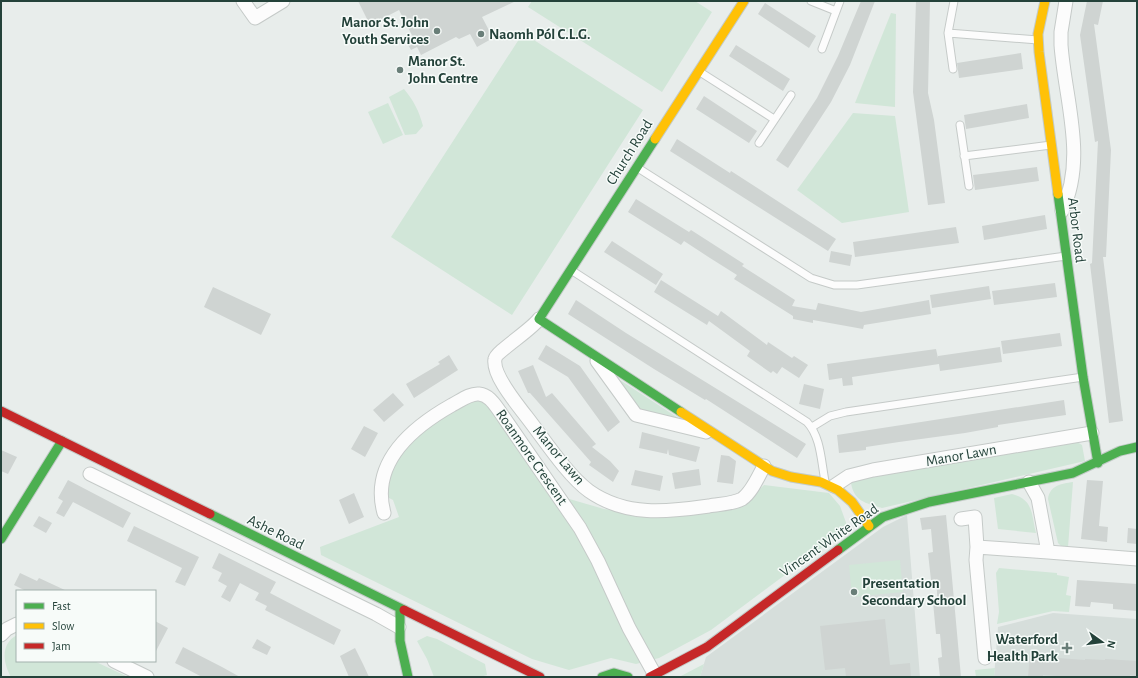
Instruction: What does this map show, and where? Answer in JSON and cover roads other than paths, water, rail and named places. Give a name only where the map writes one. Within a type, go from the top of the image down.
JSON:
[{"type":"street","points":[[243,1],[254,18],[283,1]]},
{"type":"street","name":"Church Road","points":[[539,319],[744,1]]},
{"type":"street","name":"Arbor Road","points":[[1045,1],[1038,40],[1083,377],[1098,463]]},
{"type":"street","points":[[1061,213],[1071,187],[1074,162],[1061,45],[1061,32],[1066,1]]},
{"type":"street","points":[[539,319],[764,466],[788,477],[830,484],[853,502],[869,526]]},
{"type":"street","name":"Manor Lawn","points":[[539,319],[528,332],[498,353],[495,359],[495,365],[505,387],[522,411],[574,477],[597,496],[630,508],[659,512],[736,502],[748,492],[764,466]]},
{"type":"street","points":[[594,356],[636,415],[713,433]]},
{"type":"street","name":"Roanmore Crescent","points":[[384,513],[381,494],[383,480],[390,461],[404,439],[420,425],[467,397],[478,394],[487,397],[498,409],[580,528],[598,561],[652,676]]},
{"type":"street","name":"Ashe Road","points":[[1,411],[540,677]]},
{"type":"street","name":"Manor Lawn","points":[[830,484],[849,476],[873,470],[1092,433]]},
{"type":"street","points":[[1,539],[62,441]]},
{"type":"street","name":"Vincent White Road","points":[[652,676],[699,652],[869,526],[891,514],[914,506],[1078,472],[1115,453],[1137,447]]},
{"type":"street","points":[[90,474],[376,614],[399,627]]},
{"type":"street","points":[[1038,498],[1043,480]]},
{"type":"street","points":[[1029,482],[1038,498],[1048,552]]},
{"type":"street","points":[[140,498],[147,483]]},
{"type":"street","points":[[961,518],[981,516],[976,560],[984,658]]},
{"type":"street","points":[[231,543],[233,526]]},
{"type":"street","points":[[978,548],[1137,559]]},
{"type":"street","points":[[400,608],[399,627],[401,648],[408,677]]},
{"type":"street","points":[[1,635],[7,629],[16,624]]},
{"type":"street","points":[[116,662],[148,677]]},
{"type":"street","points":[[602,677],[614,673],[627,676]]},
{"type":"lane","points":[[812,1],[836,11]]},
{"type":"lane","points":[[822,49],[840,1]]},
{"type":"lane","points":[[953,69],[948,33],[954,1]]},
{"type":"lane","points":[[948,33],[1038,40]]},
{"type":"lane","points":[[698,71],[774,119]]},
{"type":"lane","points":[[759,143],[791,95]]},
{"type":"lane","points":[[960,125],[969,186]]},
{"type":"lane","points":[[964,156],[1051,145]]},
{"type":"lane","points":[[636,167],[811,278],[829,284],[857,284],[1066,256]]},
{"type":"lane","points":[[571,270],[797,414],[812,427],[818,441],[830,484]]},
{"type":"lane","points":[[812,427],[830,416],[846,412],[1083,377]]},
{"type":"place","name":"Manor St. John Youth Services","points":[[437,31]]},
{"type":"place","name":"Naomh Pól C.L.G.","points":[[481,34]]},
{"type":"place","name":"Manor St. John Centre","points":[[400,70]]},
{"type":"place","name":"Presentation Secondary School","points":[[854,592]]},
{"type":"place","name":"Waterford Health Park","points":[[1067,648]]}]
